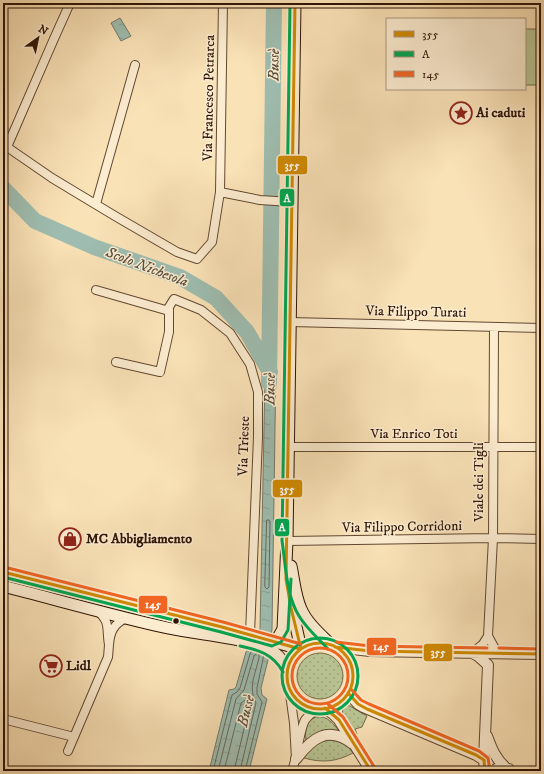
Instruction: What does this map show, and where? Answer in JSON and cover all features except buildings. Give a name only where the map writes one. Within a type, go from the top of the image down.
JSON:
[{"type":"main road","points":[[272,646],[283,629],[286,579],[290,322],[287,202],[295,3]]},
{"type":"main road","points":[[287,541],[301,610],[310,623],[333,646]]},
{"type":"main road","points":[[3,572],[252,637],[272,646],[300,649]]},
{"type":"main road","points":[[286,579],[300,649]]},
{"type":"main road","points":[[3,586],[170,628],[252,637]]},
{"type":"main road","points":[[313,643],[322,643],[333,646],[340,649],[350,664],[352,684],[348,693],[340,702],[321,709],[303,704],[292,694],[289,687],[287,669],[290,661],[300,649],[313,643]]},
{"type":"main road","points":[[272,646],[287,669]]},
{"type":"street","name":"Via Francesco Petrarca","points":[[70,3],[7,147],[52,178],[177,252],[197,259],[212,242],[220,192],[223,3]]},
{"type":"street","points":[[96,204],[135,65]]},
{"type":"street","points":[[220,192],[260,200],[287,202]]},
{"type":"street","points":[[96,290],[169,311],[170,332],[160,372],[116,362]]},
{"type":"street","name":"Via Trieste","points":[[169,311],[169,307],[174,299],[201,310],[230,333],[250,364],[258,392],[252,637]]},
{"type":"street","name":"Via Filippo Turati","points":[[290,322],[541,328]]},
{"type":"street","name":"Viale dei Tigli","points":[[488,636],[493,538],[494,327]]},
{"type":"street","name":"Via Enrico Toti","points":[[288,447],[541,447]]},
{"type":"street","name":"Via Filippo Corridoni","points":[[287,541],[493,538],[541,539]]},
{"type":"street","points":[[97,610],[107,621],[109,645]]},
{"type":"street","points":[[68,751],[108,657],[113,628],[117,623],[126,618]]},
{"type":"street","points":[[472,653],[483,644],[488,636],[494,647],[501,653]]},
{"type":"street","points":[[333,646],[370,651],[541,654]]},
{"type":"street","points":[[472,653],[488,665]]},
{"type":"street","points":[[485,771],[484,760],[488,665],[491,659],[501,653]]},
{"type":"street","points":[[289,687],[294,723],[296,759]]},
{"type":"street","points":[[348,693],[358,704],[363,707],[476,755],[484,760]]},
{"type":"street","points":[[292,771],[304,723],[308,717],[321,709],[333,714],[339,720],[371,771]]},
{"type":"street","points":[[3,719],[74,737]]},
{"type":"street","points":[[485,730],[493,753],[499,762],[509,770]]},
{"type":"street","points":[[296,759],[310,742],[324,736],[340,737],[356,746]]},
{"type":"street","points":[[493,771],[498,768],[509,770]]},
{"type":"green space","points":[[526,29],[541,29],[541,85],[526,85]]},
{"type":"green space","points":[[3,578],[135,612],[135,614],[3,580]]},
{"type":"green space","points":[[320,653],[333,657],[339,663],[343,676],[339,689],[333,695],[320,699],[307,695],[301,689],[297,676],[301,663],[307,657]]},
{"type":"green space","points":[[348,705],[367,716],[362,727],[355,729],[356,735],[342,716],[343,708]]},
{"type":"green space","points":[[316,717],[324,717],[340,732],[306,741],[306,727],[312,719]]},
{"type":"green space","points":[[336,739],[348,746],[353,753],[329,761],[317,761],[304,758],[309,749],[313,746],[326,740]]},
{"type":"water","points":[[120,18],[131,36],[121,41],[111,23]]},
{"type":"water","points":[[264,362],[276,362],[272,629],[268,660],[261,688],[262,695],[267,699],[249,771],[209,771],[229,690],[236,687],[246,652],[260,630],[265,378]]},
{"type":"waterway","name":"Bussè","points":[[269,383],[274,3]]},
{"type":"waterway","name":"Scolo Nichesola","points":[[3,188],[35,221],[94,247],[180,277],[216,298],[247,332],[270,372]]},
{"type":"transit line","name":"A","points":[[290,3],[282,541],[291,599],[299,616],[328,649]]},
{"type":"transit line","name":"355","points":[[295,3],[286,579],[301,649]]},
{"type":"transit line","name":"145","points":[[4,567],[223,622],[301,644]]},
{"type":"transit line","name":"355","points":[[3,572],[222,627],[300,649]]},
{"type":"transit line","name":"A","points":[[3,577],[272,646],[281,642],[288,630],[291,579]]},
{"type":"transit line","name":"A","points":[[320,638],[334,641],[347,649],[355,662],[358,676],[355,690],[347,703],[334,711],[320,714],[306,711],[293,703],[285,690],[282,676],[285,662],[293,649],[306,641],[320,638]]},
{"type":"transit line","name":"145","points":[[336,642],[370,646],[487,648]]},
{"type":"transit line","name":"355","points":[[320,643],[333,646],[343,653],[350,663],[353,676],[350,689],[343,699],[333,706],[320,709],[307,706],[297,699],[290,689],[287,676],[290,663],[297,653],[307,646],[320,643]]},
{"type":"transit line","name":"A","points":[[240,646],[259,651],[270,657],[283,672]]},
{"type":"transit line","name":"355","points":[[335,647],[370,651],[541,654]]},
{"type":"transit line","name":"145","points":[[320,648],[331,650],[340,656],[346,665],[348,676],[346,687],[340,696],[331,702],[320,704],[309,702],[300,696],[294,687],[292,676],[294,665],[300,656],[309,650],[320,648]]},
{"type":"transit line","name":"145","points":[[499,648],[541,649]]},
{"type":"transit line","name":"145","points":[[352,690],[361,700],[369,704],[479,751],[488,758],[490,771]]},
{"type":"transit line","name":"355","points":[[348,693],[358,704],[367,709],[476,755],[484,760],[485,771]]},
{"type":"transit line","name":"145","points":[[328,704],[343,717],[375,768]]},
{"type":"transit line","name":"355","points":[[325,708],[339,720],[371,771]]},
{"type":"place","name":"Ai caduti","points":[[461,113]]},
{"type":"place","name":"MC Abbigliamento","points":[[70,539]]},
{"type":"place","name":"Lidl","points":[[51,666]]}]
